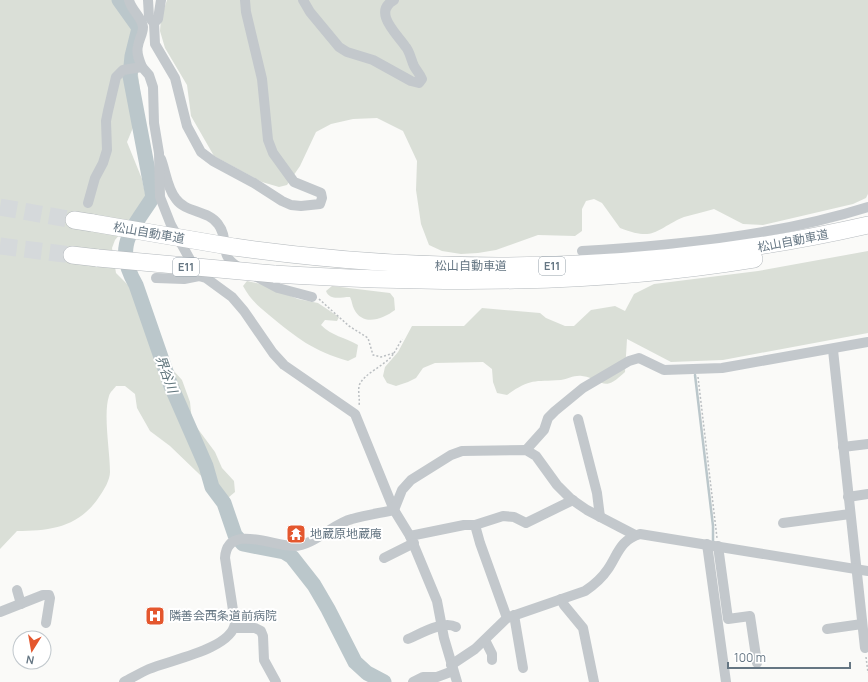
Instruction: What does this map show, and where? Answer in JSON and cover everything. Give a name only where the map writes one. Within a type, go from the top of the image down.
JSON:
[{"type":"highway","name":"松山自動車道","points":[[74,220],[234,247],[327,259],[378,264],[458,266],[537,266],[642,260],[757,248],[868,225]]},
{"type":"highway","name":"松山自動車道","points":[[72,255],[274,274],[346,279],[481,281],[629,274],[722,264],[816,249],[868,237]]},
{"type":"street","points":[[129,0],[130,5],[143,27],[138,46],[140,67],[149,75],[153,88],[154,124],[159,153],[171,191],[177,201],[186,208],[210,217],[218,222],[222,230],[227,258],[231,263],[278,288],[312,297]]},
{"type":"street","points":[[148,0],[149,17],[154,23],[155,44],[175,78],[186,126],[201,152],[213,161],[291,205],[313,206],[320,204],[322,198],[321,193],[294,182],[270,147],[268,140],[265,93],[246,12],[245,0]]},
{"type":"street","points":[[154,23],[158,19],[161,0]]},
{"type":"street","points":[[303,0],[310,12],[339,47],[347,52],[373,60],[411,81],[419,83],[422,79],[414,66],[408,49],[393,31],[386,17],[387,7],[394,0]]},
{"type":"street","points":[[88,203],[95,178],[103,163],[107,150],[106,121],[116,77],[122,70],[140,67]]},
{"type":"street","points":[[159,153],[160,197],[171,225],[199,276]]},
{"type":"street","points":[[582,251],[626,249],[737,236],[822,220],[868,207]]},
{"type":"street","points":[[156,278],[184,279],[199,276],[206,278],[232,298],[244,310],[273,353],[284,365],[354,414],[394,510],[412,539],[438,601],[442,626],[452,668],[457,682]]},
{"type":"street","points":[[526,450],[544,430],[548,418],[555,411],[583,388],[629,361],[640,358],[664,370],[722,368],[833,350],[868,342]]},
{"type":"street","points":[[833,350],[865,648]]},
{"type":"street","points":[[578,419],[597,493],[600,517]]},
{"type":"street","points":[[843,447],[868,444]]},
{"type":"street","points":[[394,510],[402,490],[411,480],[451,454],[462,451],[526,450],[536,456],[557,485],[573,500],[600,517],[635,535]]},
{"type":"street","points":[[848,496],[868,494]]},
{"type":"street","points":[[384,558],[412,539],[464,525],[475,525],[504,516],[514,517],[526,523],[573,500]]},
{"type":"street","points":[[124,682],[149,669],[209,648],[229,635],[235,628],[225,558],[225,548],[229,543],[243,538],[284,545],[301,545],[351,519],[394,510]]},
{"type":"street","points":[[783,523],[850,514]]},
{"type":"street","points":[[475,525],[480,543],[510,616],[523,668]]},
{"type":"street","points":[[413,682],[423,676],[437,677],[452,668],[510,616],[585,591],[608,569],[622,543],[635,535],[647,534],[868,570]]},
{"type":"street","points":[[713,545],[728,619],[750,616],[757,663]]},
{"type":"street","points":[[713,545],[726,682]]},
{"type":"street","points":[[17,590],[20,604]]},
{"type":"street","points":[[0,612],[44,595],[48,595],[50,598],[46,623]]},
{"type":"street","points":[[561,599],[564,605],[583,628],[594,682]]},
{"type":"street","points":[[408,639],[442,626],[452,625],[456,627]]},
{"type":"street","points":[[235,628],[255,628],[261,631],[263,636],[264,660],[276,682]]},
{"type":"street","points":[[827,629],[864,628]]},
{"type":"street","points":[[485,640],[492,654],[492,660]]},
{"type":"path","points":[[312,297],[322,300],[349,326],[368,338],[373,355],[381,357],[394,353]]},
{"type":"path","points":[[354,414],[359,409],[359,387],[362,380],[384,365],[402,340]]},
{"type":"path","points":[[697,369],[713,545]]},
{"type":"path","points":[[865,648],[868,673]]},
{"type":"shaded area","points":[[0,0],[112,0],[132,27],[142,106],[127,142],[142,179],[146,198],[133,218],[115,240],[112,248],[116,273],[132,289],[157,358],[172,369],[182,380],[190,402],[192,421],[215,452],[222,468],[234,481],[235,492],[229,497],[222,496],[170,446],[150,431],[137,408],[135,394],[125,386],[116,386],[111,392],[107,404],[107,433],[110,475],[99,497],[83,515],[73,521],[53,528],[17,531],[0,549]]},
{"type":"shaded area","points":[[167,0],[868,0],[868,194],[866,198],[853,204],[763,225],[743,224],[714,209],[684,217],[648,234],[641,234],[620,228],[602,203],[594,199],[586,201],[582,209],[582,231],[575,236],[538,235],[496,250],[478,253],[461,254],[442,251],[429,245],[421,224],[416,190],[417,161],[403,131],[377,118],[353,119],[331,124],[316,132],[300,166],[287,185],[279,187],[262,182],[214,156],[191,116],[187,85],[165,48],[160,31],[161,18]]},
{"type":"shaded area","points":[[868,251],[868,333],[723,360],[671,362],[627,339],[625,372],[612,382],[607,384],[582,376],[576,376],[561,380],[527,383],[507,395],[497,393],[493,382],[492,369],[483,362],[435,363],[423,368],[416,378],[396,386],[387,383],[383,376],[385,367],[398,352],[412,326],[464,326],[482,308],[540,313],[546,318],[565,326],[574,326],[591,310],[615,306],[625,311],[634,294],[654,284],[758,271]]},
{"type":"shaded area","points":[[247,281],[261,284],[298,299],[318,303],[339,317],[337,321],[325,320],[321,325],[334,334],[358,345],[356,357],[348,361],[336,357],[315,348],[297,337],[254,302],[243,286]]},
{"type":"shaded area","points":[[332,286],[390,293],[394,298],[395,310],[385,316],[368,320],[358,315],[354,309],[350,297],[336,298],[330,296],[326,291]]},
{"type":"waterway","name":"界谷川","points":[[119,0],[139,28],[132,56],[130,76],[153,197],[132,229],[128,239],[126,259],[171,386],[206,466],[212,487],[224,503],[235,535],[243,544],[284,552],[292,557],[314,585],[355,662],[367,673],[384,682]]},
{"type":"waterway","points":[[695,375],[713,526],[713,543]]},
{"type":"tunnel","points":[[0,207],[74,220]]},
{"type":"tunnel","points":[[0,246],[72,255]]},
{"type":"place","name":"地蔵原地蔵庵","points":[[296,534]]},
{"type":"place","name":"隣善会西条道前病院","points":[[155,616]]}]
